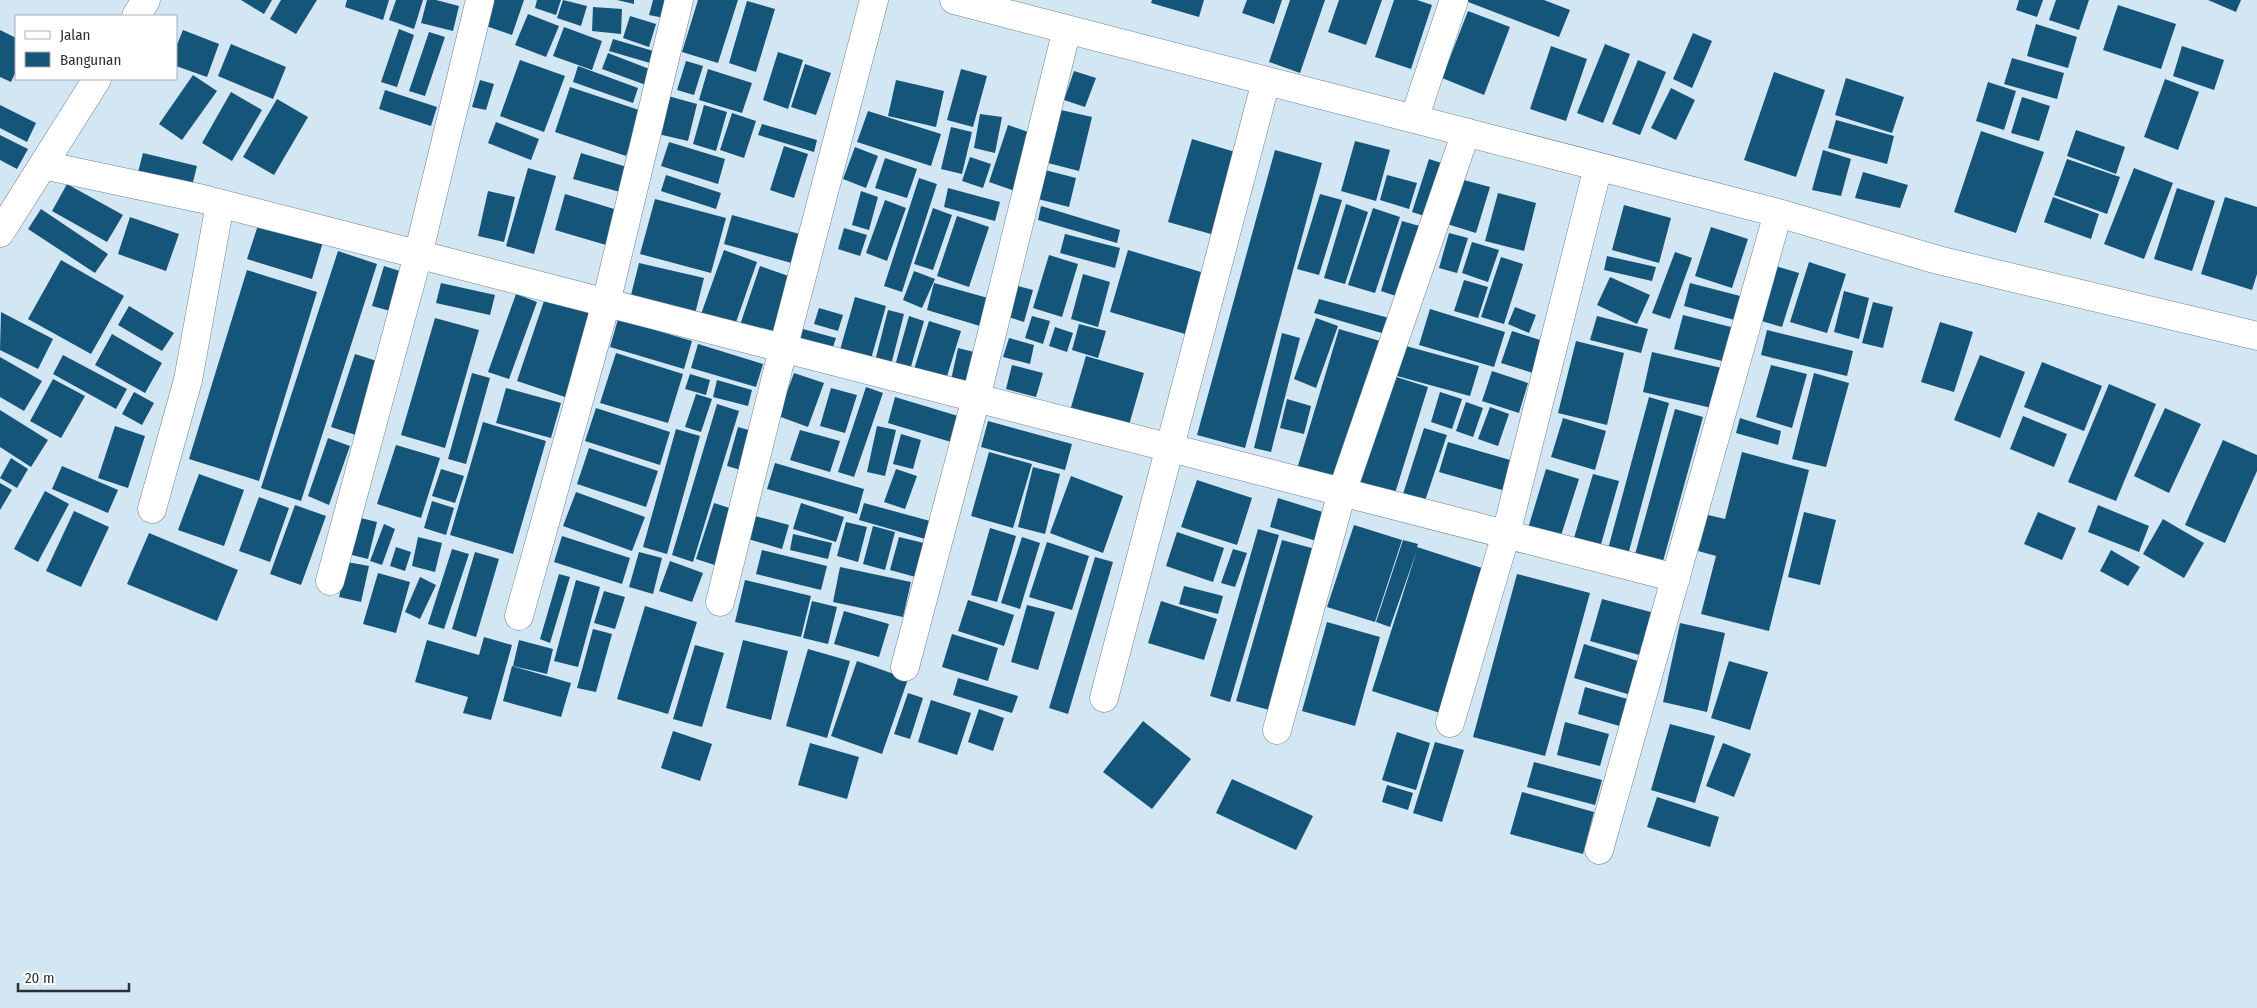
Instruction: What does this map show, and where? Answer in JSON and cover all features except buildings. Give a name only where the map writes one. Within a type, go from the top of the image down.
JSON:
[{"type":"street","points":[[137,15],[146,0]]},
{"type":"street","points":[[330,581],[418,255],[480,0]]},
{"type":"street","points":[[519,616],[606,303],[679,0]]},
{"type":"street","points":[[720,602],[783,349],[874,0]]},
{"type":"street","points":[[954,0],[1778,213],[1938,260],[2257,336]]},
{"type":"street","points":[[1414,119],[1454,0]]},
{"type":"street","points":[[904,667],[976,398],[1067,29]]},
{"type":"street","points":[[0,233],[96,80]]},
{"type":"street","points":[[1104,698],[1168,448],[1266,81]]},
{"type":"street","points":[[1277,730],[1342,492],[1466,132]]},
{"type":"street","points":[[43,165],[220,204],[1676,578]]},
{"type":"street","points":[[1450,722],[1506,534],[1598,167]]},
{"type":"street","points":[[152,510],[188,380],[220,204]]},
{"type":"street","points":[[1599,850],[1778,213]]}]
